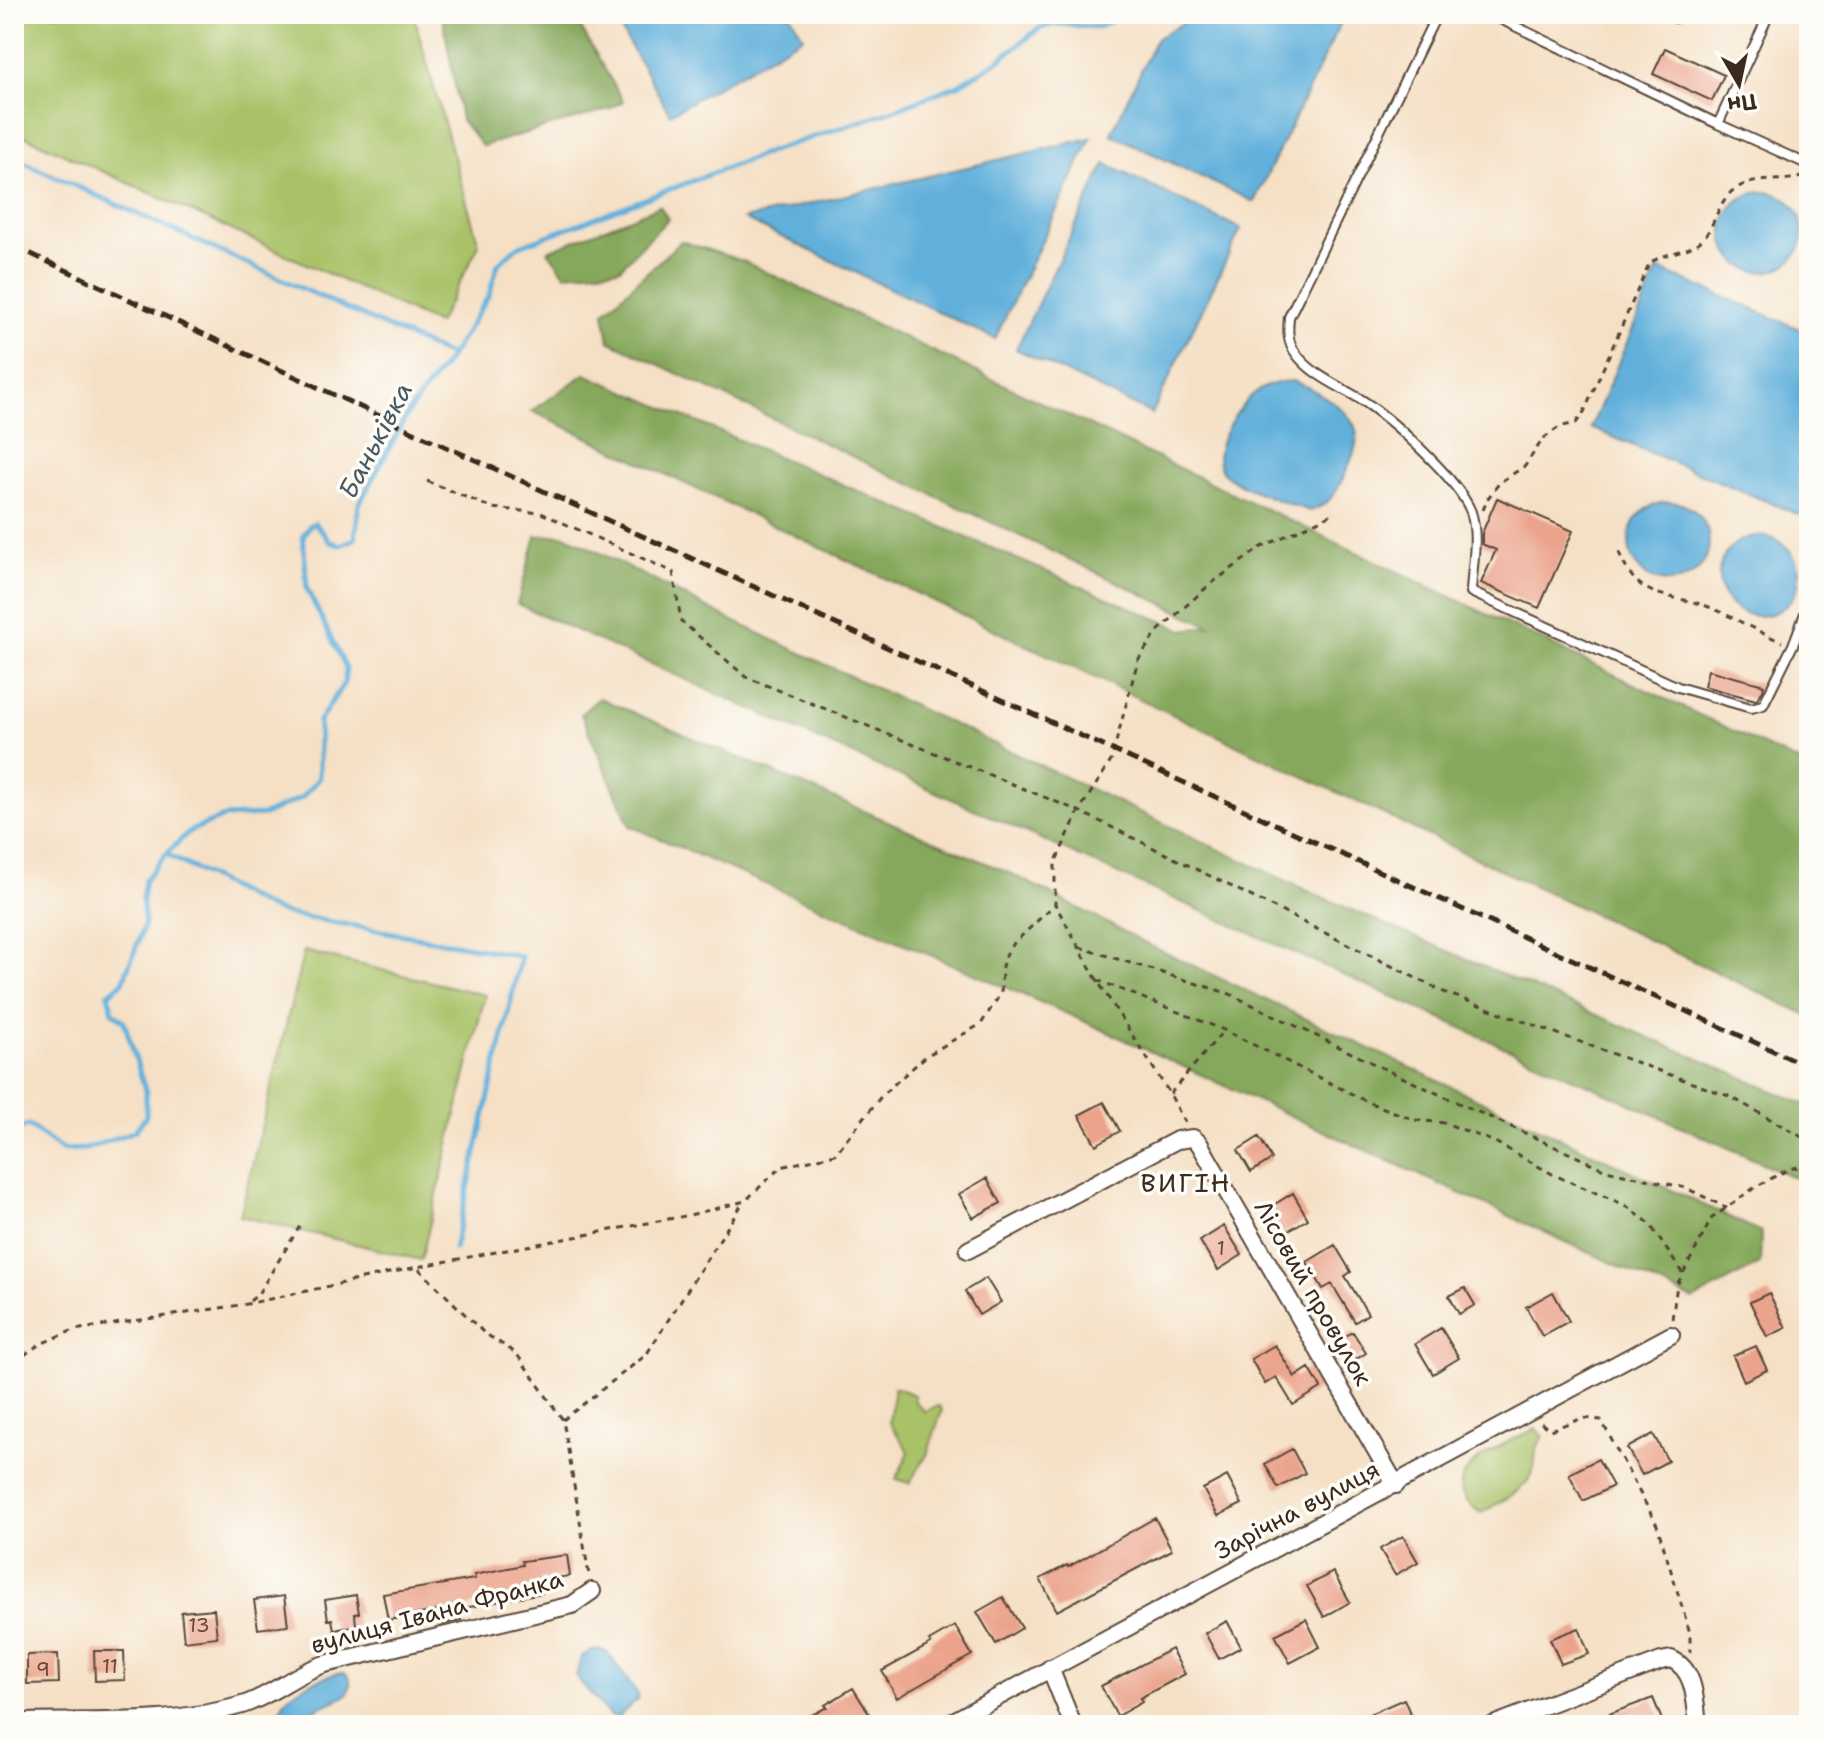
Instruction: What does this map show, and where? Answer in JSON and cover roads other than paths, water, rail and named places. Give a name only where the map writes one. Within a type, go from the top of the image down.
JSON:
[{"type":"street","name":"Лісовий провулок","points":[[968,1250],[1177,1140],[1193,1138],[1199,1143],[1396,1485]]},
{"type":"street","name":"Зарічна вулиця","points":[[946,1725],[1671,1335]]},
{"type":"street","name":"вулиця Івана Франка","points":[[14,1722],[138,1719],[223,1710],[263,1696],[311,1668],[572,1605],[592,1591]]},
{"type":"street","points":[[1493,1725],[1671,1659],[1687,1671],[1693,1687],[1698,1725]]},
{"type":"street","points":[[1050,1668],[1073,1725]]},
{"type":"lane","points":[[1437,14],[1289,317],[1287,332],[1291,348],[1300,360],[1368,403],[1414,443],[1460,491],[1471,513],[1475,532],[1471,592],[1678,687],[1758,708],[1763,705],[1793,645],[1809,603]]},
{"type":"lane","points":[[1490,14],[1809,165]]},
{"type":"lane","points":[[1718,124],[1769,14]]},
{"type":"water","points":[[612,14],[790,14],[803,37],[670,114]]},
{"type":"water","points":[[1198,14],[1345,14],[1254,202],[1111,134],[1156,39]]},
{"type":"water","points":[[1091,138],[995,339],[744,219]]},
{"type":"water","points":[[1105,164],[1241,229],[1152,414],[1016,349]]},
{"type":"water","points":[[1763,192],[1778,195],[1791,204],[1800,217],[1803,232],[1800,247],[1791,260],[1778,269],[1763,272],[1748,269],[1735,260],[1726,247],[1723,232],[1726,217],[1735,204],[1748,195]]},
{"type":"water","points":[[1658,269],[1809,333],[1809,519],[1591,428]]},
{"type":"water","points":[[1292,381],[1331,401],[1350,418],[1357,434],[1354,453],[1338,488],[1327,502],[1310,511],[1231,479],[1219,465],[1219,454],[1227,430],[1249,398],[1264,387]]},
{"type":"water","points":[[1669,502],[1684,505],[1697,514],[1706,527],[1709,542],[1706,557],[1697,570],[1684,579],[1669,582],[1654,579],[1641,570],[1632,557],[1629,542],[1632,527],[1641,514],[1654,505]]},
{"type":"water","points":[[1759,536],[1774,539],[1787,548],[1796,561],[1799,576],[1796,591],[1787,604],[1774,613],[1759,616],[1744,613],[1731,604],[1722,591],[1719,576],[1722,561],[1731,548],[1744,539]]},
{"type":"water","points":[[600,1650],[607,1652],[637,1693],[638,1699],[617,1718],[610,1716],[576,1677],[581,1657]]},
{"type":"water","points":[[337,1673],[345,1673],[350,1680],[347,1695],[293,1720],[284,1716],[281,1707],[292,1694]]},
{"type":"waterway","name":"Баньківка","points":[[14,1131],[28,1125],[62,1150],[86,1149],[135,1131],[146,1116],[146,1093],[124,1021],[113,1012],[108,994],[123,982],[145,923],[142,898],[145,880],[190,831],[224,817],[264,815],[301,798],[319,778],[319,721],[344,683],[346,668],[307,589],[303,536],[315,523],[330,542],[340,545],[355,539],[359,504],[409,411],[451,356],[489,295],[498,264],[517,247],[958,85],[995,63],[1040,28],[1057,24],[1098,27],[1127,14]]},
{"type":"waterway","points":[[14,158],[451,356]]},
{"type":"waterway","points":[[166,854],[269,908],[287,914],[521,956],[454,1249]]},
{"type":"railway","points":[[14,246],[427,438],[1809,1067]]},
{"type":"district","name":"ВИГІН","points":[[1186,1182]]}]
